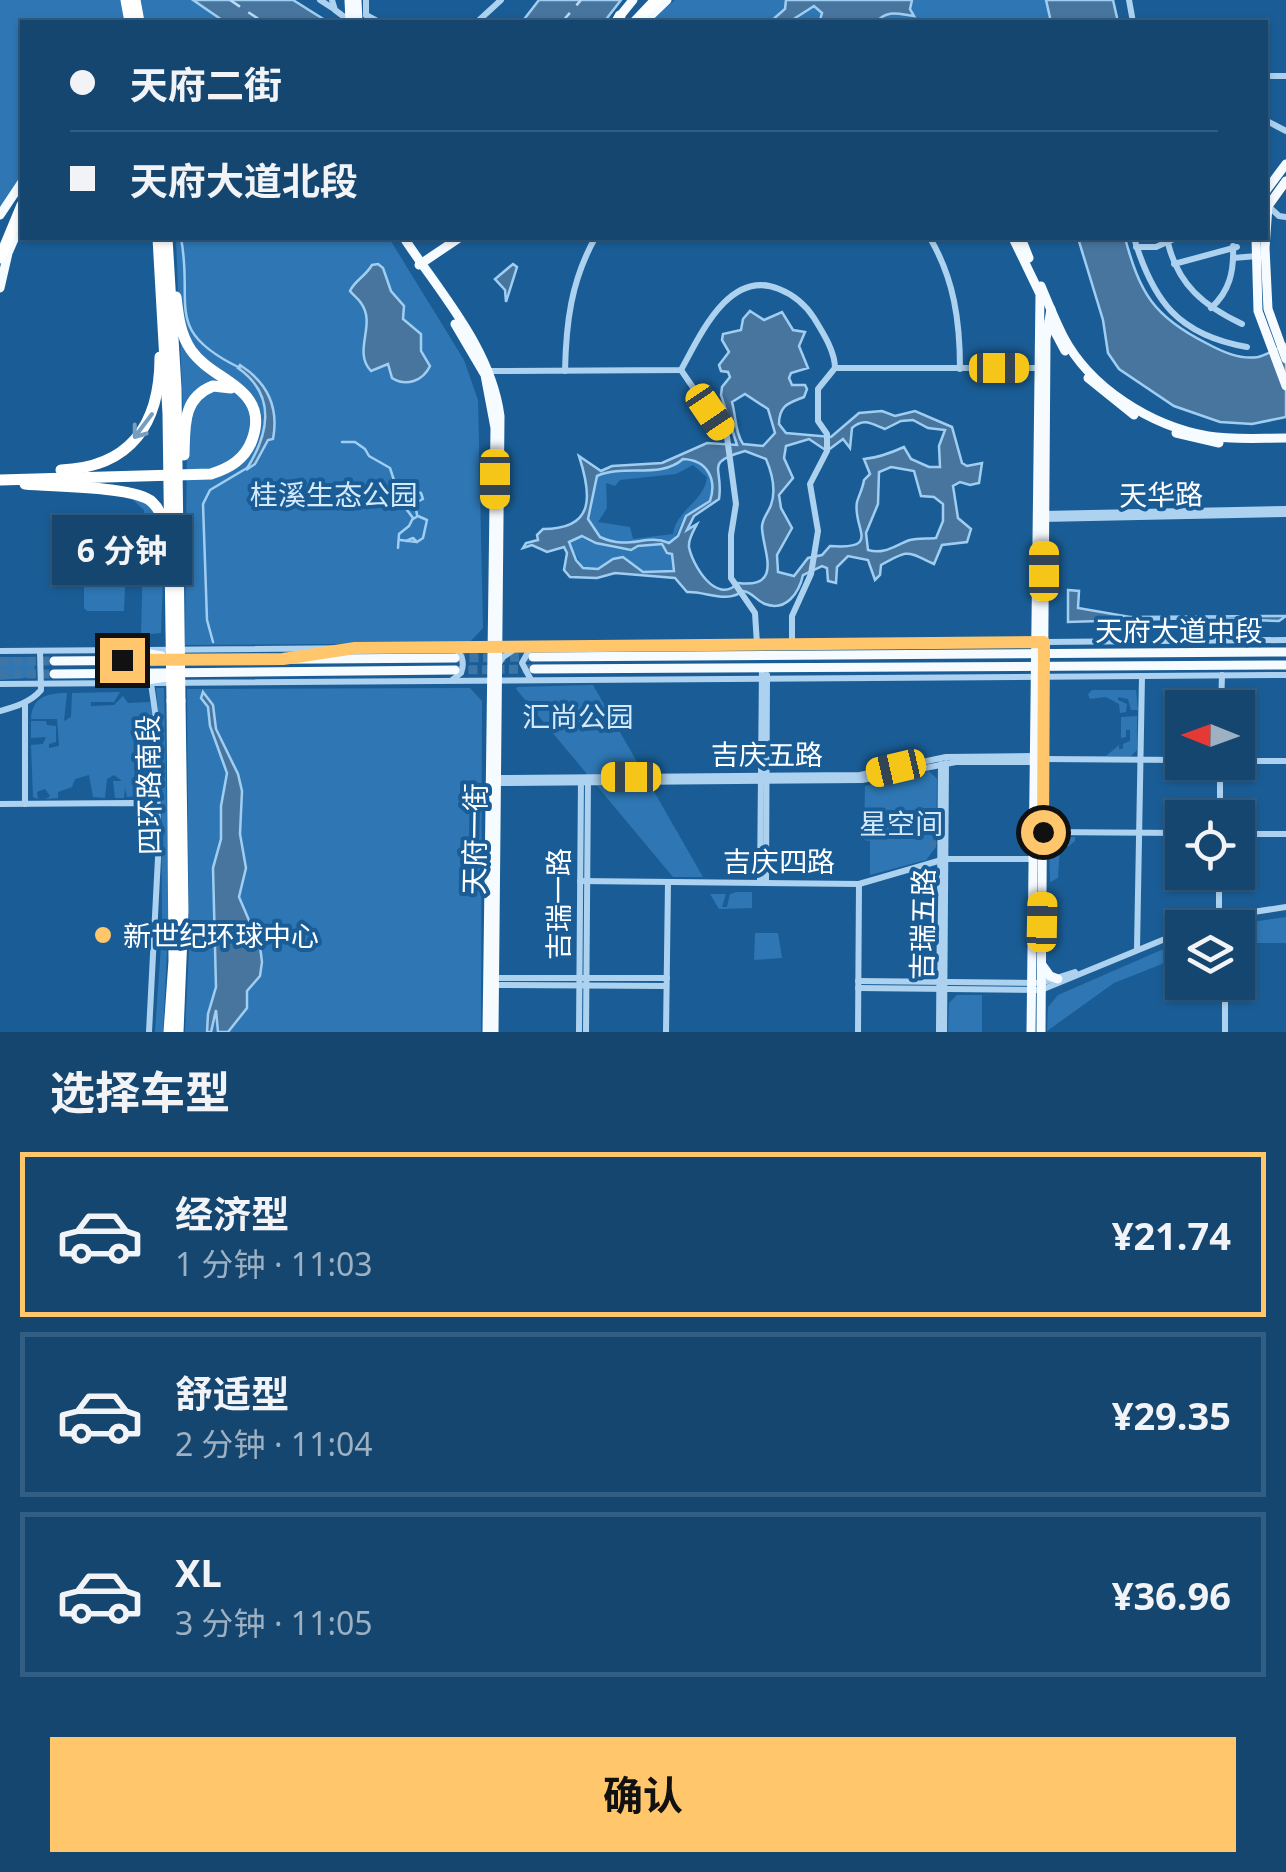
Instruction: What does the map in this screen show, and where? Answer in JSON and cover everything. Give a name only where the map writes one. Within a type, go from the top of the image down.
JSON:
[{"type":"highway","points":[[620,20],[645,0]]},
{"type":"highway","points":[[637,20],[656,0]]},
{"type":"highway","points":[[0,236],[20,198]]},
{"type":"highway","points":[[1,255],[20,210]]},
{"type":"highway","name":"四环路南段","points":[[158,240],[168,414],[170,599],[182,911],[178,1032]]},
{"type":"highway","points":[[0,478],[211,474],[225,470],[244,455],[255,429],[252,404],[205,365],[184,338],[177,312],[169,240]]},
{"type":"highway","name":"四环路南段","points":[[169,240],[179,564],[174,944],[169,1032]]},
{"type":"highway","points":[[0,478],[19,472],[85,469],[108,460],[148,422],[158,400],[160,263]]},
{"type":"highway","points":[[19,472],[100,474],[217,468],[240,454],[249,436],[248,409],[244,398],[231,385],[206,388],[195,396],[188,410],[179,564]]},
{"type":"highway","points":[[0,478],[144,496],[158,508],[164,528],[170,599]]},
{"type":"main road","points":[[646,20],[667,0]]},
{"type":"main road","points":[[1268,188],[1286,164]]},
{"type":"main road","points":[[1268,203],[1286,181]]},
{"type":"main road","points":[[0,215],[20,185]]},
{"type":"main road","points":[[0,288],[8,252],[20,225]]},
{"type":"main road","points":[[401,240],[487,373]]},
{"type":"main road","points":[[417,263],[447,240]]},
{"type":"main road","points":[[417,263],[456,240]]},
{"type":"main road","points":[[1018,240],[1064,338],[1086,367],[1118,397],[1143,413],[1208,436],[1286,441]]},
{"type":"main road","points":[[1018,240],[1064,348],[1110,399],[1166,430],[1207,442],[1286,441]]},
{"type":"main road","points":[[1256,240],[1266,297],[1266,325],[1286,386]]},
{"type":"main road","points":[[1261,258],[1263,240]]},
{"type":"main road","points":[[0,269],[1,255]]},
{"type":"main road","points":[[1040,294],[1040,672],[1033,859],[1041,1032]]},
{"type":"main road","points":[[1042,368],[1050,314]]},
{"type":"main road","points":[[1266,325],[1286,359]]},
{"type":"main road","points":[[1046,350],[1054,345],[1064,348]]},
{"type":"main road","name":"天府一街","points":[[487,373],[496,428],[490,1032]]},
{"type":"main road","points":[[126,650],[189,660]]},
{"type":"main road","points":[[54,661],[283,659],[453,652]]},
{"type":"main road","name":"天府大道中段","points":[[532,652],[1286,652]]},
{"type":"main road","name":"天府大道中段","points":[[533,674],[1040,672],[1286,665]]},
{"type":"main road","points":[[127,683],[189,672]]},
{"type":"main road","points":[[54,674],[453,675]]},
{"type":"main road","name":"天府一街","points":[[491,981],[497,780],[495,680]]},
{"type":"main road","points":[[1032,1032],[1042,958],[1043,832],[1037,759]]},
{"type":"main road","points":[[1042,958],[1045,972],[1058,979]]},
{"type":"street","points":[[320,0],[355,20]]},
{"type":"street","points":[[332,0],[335,10]]},
{"type":"street","points":[[479,20],[502,0]]},
{"type":"street","points":[[564,372],[570,301],[594,240]]},
{"type":"street","points":[[931,240],[957,308],[960,368]]},
{"type":"street","points":[[1134,240],[1152,288],[1176,317],[1208,337],[1247,348]]},
{"type":"street","points":[[1136,247],[1172,240],[1174,264],[1185,285],[1211,308],[1242,324]]},
{"type":"street","points":[[1174,264],[1236,243],[1236,258],[1226,290],[1211,308]]},
{"type":"street","points":[[1236,258],[1261,258]]},
{"type":"street","points":[[681,370],[723,303],[742,290],[762,284],[785,291],[804,304],[835,358],[835,368],[818,389],[818,422],[826,434],[828,451],[810,484],[818,531],[811,574],[792,616],[792,644]]},
{"type":"street","points":[[835,368],[1042,368]]},
{"type":"street","points":[[487,373],[681,370]]},
{"type":"street","points":[[681,370],[728,443],[736,504],[730,549],[733,586],[756,613],[757,644]]},
{"type":"street","name":"天华路","points":[[1040,517],[1286,511]]},
{"type":"street","points":[[533,674],[524,672],[522,663],[524,654],[532,652],[757,644],[1286,640]]},
{"type":"street","points":[[470,680],[484,674],[518,646]]},
{"type":"street","points":[[0,651],[355,648],[453,652],[518,646],[532,652]]},
{"type":"street","points":[[283,659],[355,648]]},
{"type":"street","points":[[0,711],[38,694],[40,651]]},
{"type":"street","points":[[453,652],[462,656],[463,668],[453,675]]},
{"type":"street","points":[[283,672],[354,681]]},
{"type":"street","points":[[763,883],[764,672]]},
{"type":"street","points":[[1040,672],[1286,675]]},
{"type":"street","points":[[0,684],[354,681],[453,675],[495,680],[533,674]]},
{"type":"street","points":[[1137,946],[1142,676]]},
{"type":"street","points":[[1222,676],[1222,690]]},
{"type":"street","points":[[148,1032],[157,882],[157,726],[151,683]]},
{"type":"street","points":[[25,703],[25,804]]},
{"type":"street","name":"吉庆五路","points":[[497,780],[763,779],[865,775],[944,761],[1165,760]]},
{"type":"street","name":"吉瑞五路","points":[[943,860],[939,832],[944,761]]},
{"type":"street","name":"吉瑞五路","points":[[941,1032],[944,761]]},
{"type":"street","points":[[1255,761],[1286,761]]},
{"type":"street","name":"吉瑞一路","points":[[582,1032],[584,780]]},
{"type":"street","points":[[0,804],[134,803],[156,820]]},
{"type":"street","points":[[1043,832],[1165,833]]},
{"type":"street","points":[[1255,834],[1286,834]]},
{"type":"street","name":"吉庆四路","points":[[584,881],[859,884],[943,860],[1033,859]]},
{"type":"street","points":[[666,1032],[668,882]]},
{"type":"street","points":[[858,1032],[859,884]]},
{"type":"street","points":[[1255,915],[1286,909]]},
{"type":"street","points":[[1037,986],[1165,936]]},
{"type":"street","points":[[858,985],[1037,986],[1137,946]]},
{"type":"street","points":[[491,981],[666,982]]},
{"type":"street","points":[[1225,1000],[1225,1032]]},
{"type":"green space","points":[[0,0],[193,0],[222,20],[20,20],[20,177],[0,208]]},
{"type":"green space","points":[[675,0],[1046,0],[1051,20],[651,20]]},
{"type":"green space","name":"桂溪生态公园","points":[[176,240],[390,240],[464,360],[478,400],[483,628],[469,643],[185,645],[187,431]]},
{"type":"green space","points":[[692,459],[707,469],[714,489],[710,501],[683,520],[673,541],[648,540],[626,545],[600,537],[588,519],[597,476]],"holes":[[[693,465],[707,477],[701,493],[679,518],[673,534],[633,539],[630,527],[598,522],[607,508],[606,483],[615,486],[620,480],[676,474]]]},
{"type":"green space","points":[[134,497],[151,504],[160,535],[161,633],[141,635],[144,510]]},
{"type":"green space","points":[[582,536],[620,549],[666,546],[672,554],[674,571],[643,572],[623,557],[598,569],[583,568],[569,542]]},
{"type":"green space","points":[[87,540],[127,543],[124,611],[84,608]]},
{"type":"green space","points":[[0,657],[33,657],[36,677],[0,680]]},
{"type":"green space","name":"汇尚公园","points":[[593,685],[703,877],[673,877],[516,689]]},
{"type":"green space","points":[[156,688],[164,688],[169,912],[163,1032],[155,1032],[162,931],[161,747]]},
{"type":"green space","points":[[470,688],[482,701],[481,1032],[185,1032],[189,949],[187,689]]},
{"type":"green space","points":[[1092,690],[1136,690],[1138,710],[1131,710],[1128,699],[1118,697],[1127,704],[1126,712],[1120,713],[1119,704],[1106,697],[1090,699],[1088,694]]},
{"type":"green space","points":[[120,692],[114,702],[91,702],[91,706],[114,705],[123,696],[128,703],[150,702],[150,795],[127,797],[125,788],[124,798],[115,798],[113,781],[122,781],[114,775],[107,779],[105,798],[93,797],[89,775],[75,779],[72,787],[58,792],[58,798],[46,799],[50,796],[45,789],[37,792],[38,799],[33,797],[31,745],[43,744],[46,737],[31,738],[31,721],[56,726],[56,742],[49,744],[49,748],[59,746],[57,719],[31,719],[38,701],[47,695],[67,693],[64,721],[71,717],[72,693]]},
{"type":"green space","points":[[1137,716],[1137,750],[1131,756],[1106,756],[1119,745],[1123,749],[1123,744],[1130,741],[1130,730],[1121,738],[1121,717]]},
{"type":"green space","name":"星空间","points":[[929,771],[937,779],[936,847],[926,860],[870,875],[870,841],[864,840],[865,786]]},
{"type":"green space","points":[[1056,837],[1075,837],[1075,841],[1060,847],[1058,878],[1050,882],[1049,844]]},
{"type":"green space","points":[[752,892],[752,908],[719,909],[710,894],[726,894],[722,907],[727,907],[730,894]]},
{"type":"green space","points":[[1286,917],[1286,943],[1255,943],[1255,922]]},
{"type":"green space","points":[[755,933],[778,933],[782,958],[754,960]]},
{"type":"green space","points":[[1165,948],[1165,963],[1114,983],[1047,1031],[1048,1007],[1058,995]]},
{"type":"green space","points":[[957,995],[982,995],[982,1032],[948,1032],[949,1003]]},
{"type":"shaded area","points":[[193,0],[293,0],[325,20],[222,20]]},
{"type":"shaded area","points":[[539,0],[621,0],[606,20],[524,20]]},
{"type":"shaded area","points":[[786,0],[912,0],[910,9],[914,16],[894,13],[879,20],[820,20],[822,13],[814,6],[792,20],[772,20],[785,9]]},
{"type":"shaded area","points":[[1046,0],[1113,0],[1118,20],[1051,20]]},
{"type":"shaded area","points":[[1079,240],[1126,240],[1151,301],[1173,323],[1212,346],[1251,358],[1286,344],[1286,417],[1252,424],[1220,422],[1174,406],[1119,369],[1108,353],[1103,320]]},
{"type":"shaded area","points":[[378,264],[391,291],[404,306],[403,319],[421,334],[421,351],[430,366],[414,381],[392,378],[388,364],[371,371],[366,363],[365,311],[350,291],[372,265]]},
{"type":"shaded area","points":[[513,264],[517,267],[506,302],[505,290],[495,279]]},
{"type":"shaded area","points":[[750,311],[764,320],[782,312],[793,330],[805,332],[799,346],[808,368],[791,373],[789,378],[792,385],[805,385],[807,389],[804,397],[789,403],[781,413],[779,424],[786,433],[831,437],[859,413],[882,411],[895,416],[915,411],[952,427],[962,463],[982,463],[979,483],[960,482],[953,486],[958,518],[971,529],[967,542],[942,545],[934,564],[912,554],[897,556],[881,565],[875,580],[868,560],[848,556],[837,567],[836,583],[828,581],[827,568],[822,566],[803,575],[785,603],[772,606],[743,591],[723,597],[687,592],[675,578],[615,573],[597,578],[570,577],[564,570],[564,547],[547,552],[532,545],[523,548],[538,540],[543,529],[560,528],[581,516],[587,497],[579,456],[601,471],[612,466],[662,463],[707,443],[737,445],[721,395],[730,377],[719,365],[729,352],[723,334],[741,330]],"holes":[[[745,394],[768,409],[775,433],[763,446],[743,444],[732,402]],[[913,420],[928,428],[945,430],[939,446],[940,467],[911,459],[904,447],[864,459],[870,474],[857,502],[861,541],[830,546],[822,555],[808,558],[794,576],[778,572],[777,555],[792,528],[779,495],[793,478],[784,458],[786,446],[809,439],[827,451],[843,439],[850,448],[852,428],[856,425],[868,422],[885,429]],[[745,451],[766,459],[773,494],[762,527],[766,574],[762,580],[738,583],[730,589],[714,586],[700,572],[689,547],[697,524],[687,530],[694,516],[719,499],[718,468],[724,459]],[[683,459],[699,463],[711,479],[710,501],[686,516],[678,536],[669,543],[620,542],[600,537],[588,519],[597,476],[664,468]],[[891,467],[914,471],[921,496],[934,497],[943,504],[943,521],[936,538],[868,550],[866,533],[878,504],[879,472]],[[582,536],[631,550],[662,544],[672,554],[674,571],[643,572],[623,557],[598,569],[583,568],[569,542]]]},
{"type":"shaded area","points":[[240,365],[264,388],[274,416],[273,439],[268,440],[255,464],[246,470],[260,444],[265,417],[259,391],[238,368]]},
{"type":"shaded area","points":[[1068,590],[1079,591],[1078,608],[1130,617],[1286,616],[1279,621],[1197,618],[1068,622]]},
{"type":"shaded area","points":[[203,692],[213,705],[216,729],[242,791],[240,834],[246,868],[239,897],[260,946],[262,962],[260,976],[247,991],[247,1008],[228,1032],[218,1032],[216,1010],[211,1032],[207,1032],[216,987],[213,868],[221,839],[227,773],[210,726],[208,707],[201,698]]},
{"type":"waterway","points":[[181,240],[190,328],[216,354],[240,368]]},
{"type":"waterway","points":[[342,442],[355,442],[390,468],[401,502],[413,518],[399,534],[398,548]]},
{"type":"waterway","points":[[213,642],[207,620],[203,504],[210,490],[247,468]]},
{"type":"waterway","points":[[399,488],[421,493],[423,499],[415,503]]},
{"type":"waterway","points":[[401,500],[415,503],[417,515]]},
{"type":"waterway","points":[[413,519],[418,516],[427,520],[423,538],[417,542]]},
{"type":"waterway","points":[[400,540],[417,542],[413,538],[406,541]]},
{"type":"ferry route","points":[[230,0],[260,20]]},
{"type":"ferry route","points":[[564,20],[581,0]]},
{"type":"tunnel","points":[[456,658],[530,657]]},
{"type":"tunnel","points":[[0,662],[54,661]]},
{"type":"tunnel","points":[[455,670],[532,669]]},
{"type":"tunnel","points":[[0,674],[54,674]]},
{"type":"tunnel","points":[[938,833],[933,844],[942,845]]},
{"type":"place","name":"新世纪环球中心","points":[[103,935]]},
{"type":"route","points":[[122,660],[283,659],[355,648],[1044,642],[1043,832]]}]
